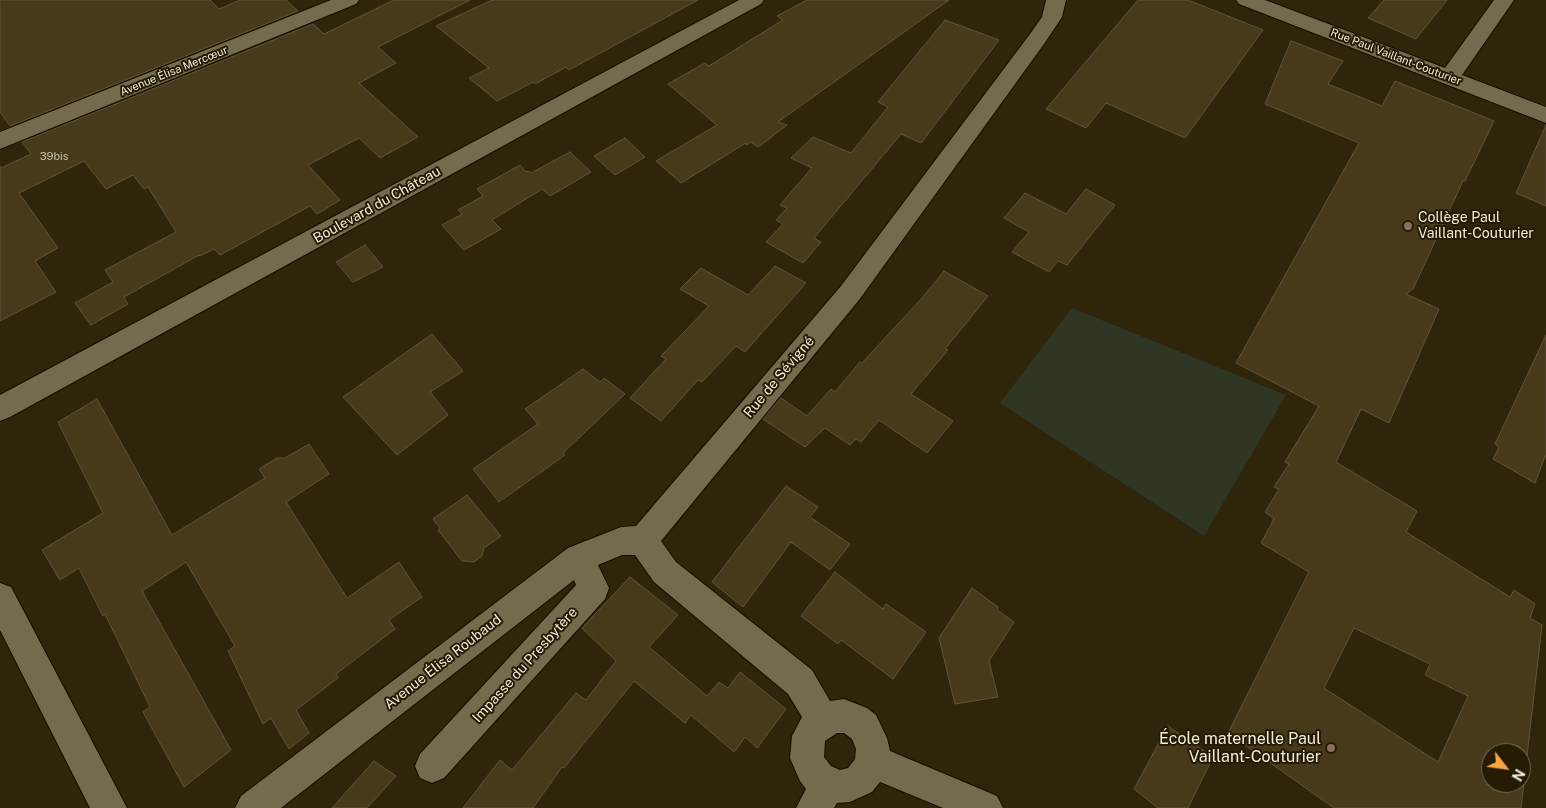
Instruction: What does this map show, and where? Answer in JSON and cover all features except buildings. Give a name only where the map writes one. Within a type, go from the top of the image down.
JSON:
[{"type":"street","name":"Avenue Élisa Mercœur","points":[[0,141],[349,0]]},
{"type":"street","name":"Boulevard du Château","points":[[0,410],[754,0]]},
{"type":"street","name":"Rue de Sévigné","points":[[643,540],[850,293],[1037,39],[1052,17],[1056,0]]},
{"type":"street","name":"Rue Paul Vaillant-Couturier","points":[[1246,0],[1546,115]]},
{"type":"street","points":[[1449,78],[1504,0]]},
{"type":"street","name":"Avenue Élisa Roubaud","points":[[253,808],[579,558],[621,541],[643,540]]},
{"type":"street","points":[[643,540],[665,572],[800,682],[823,720]]},
{"type":"street","name":"Impasse du Presbytère","points":[[432,766],[594,588],[579,558]]},
{"type":"street","points":[[0,598],[109,808]]},
{"type":"street","points":[[833,716],[844,716],[855,720],[864,728],[870,738],[873,749],[872,761],[867,772],[860,780],[850,785],[840,786],[821,796],[819,778],[812,769],[807,747],[815,726],[833,716]]},
{"type":"street","points":[[872,761],[985,808]]},
{"type":"green space","points":[[1072,308],[1286,395],[1204,536],[1000,403]]},
{"type":"place","name":"Collège Paul Vaillant-Couturier","points":[[1408,226]]},
{"type":"place","name":"École maternelle Paul Vaillant-Couturier","points":[[1331,748]]}]
